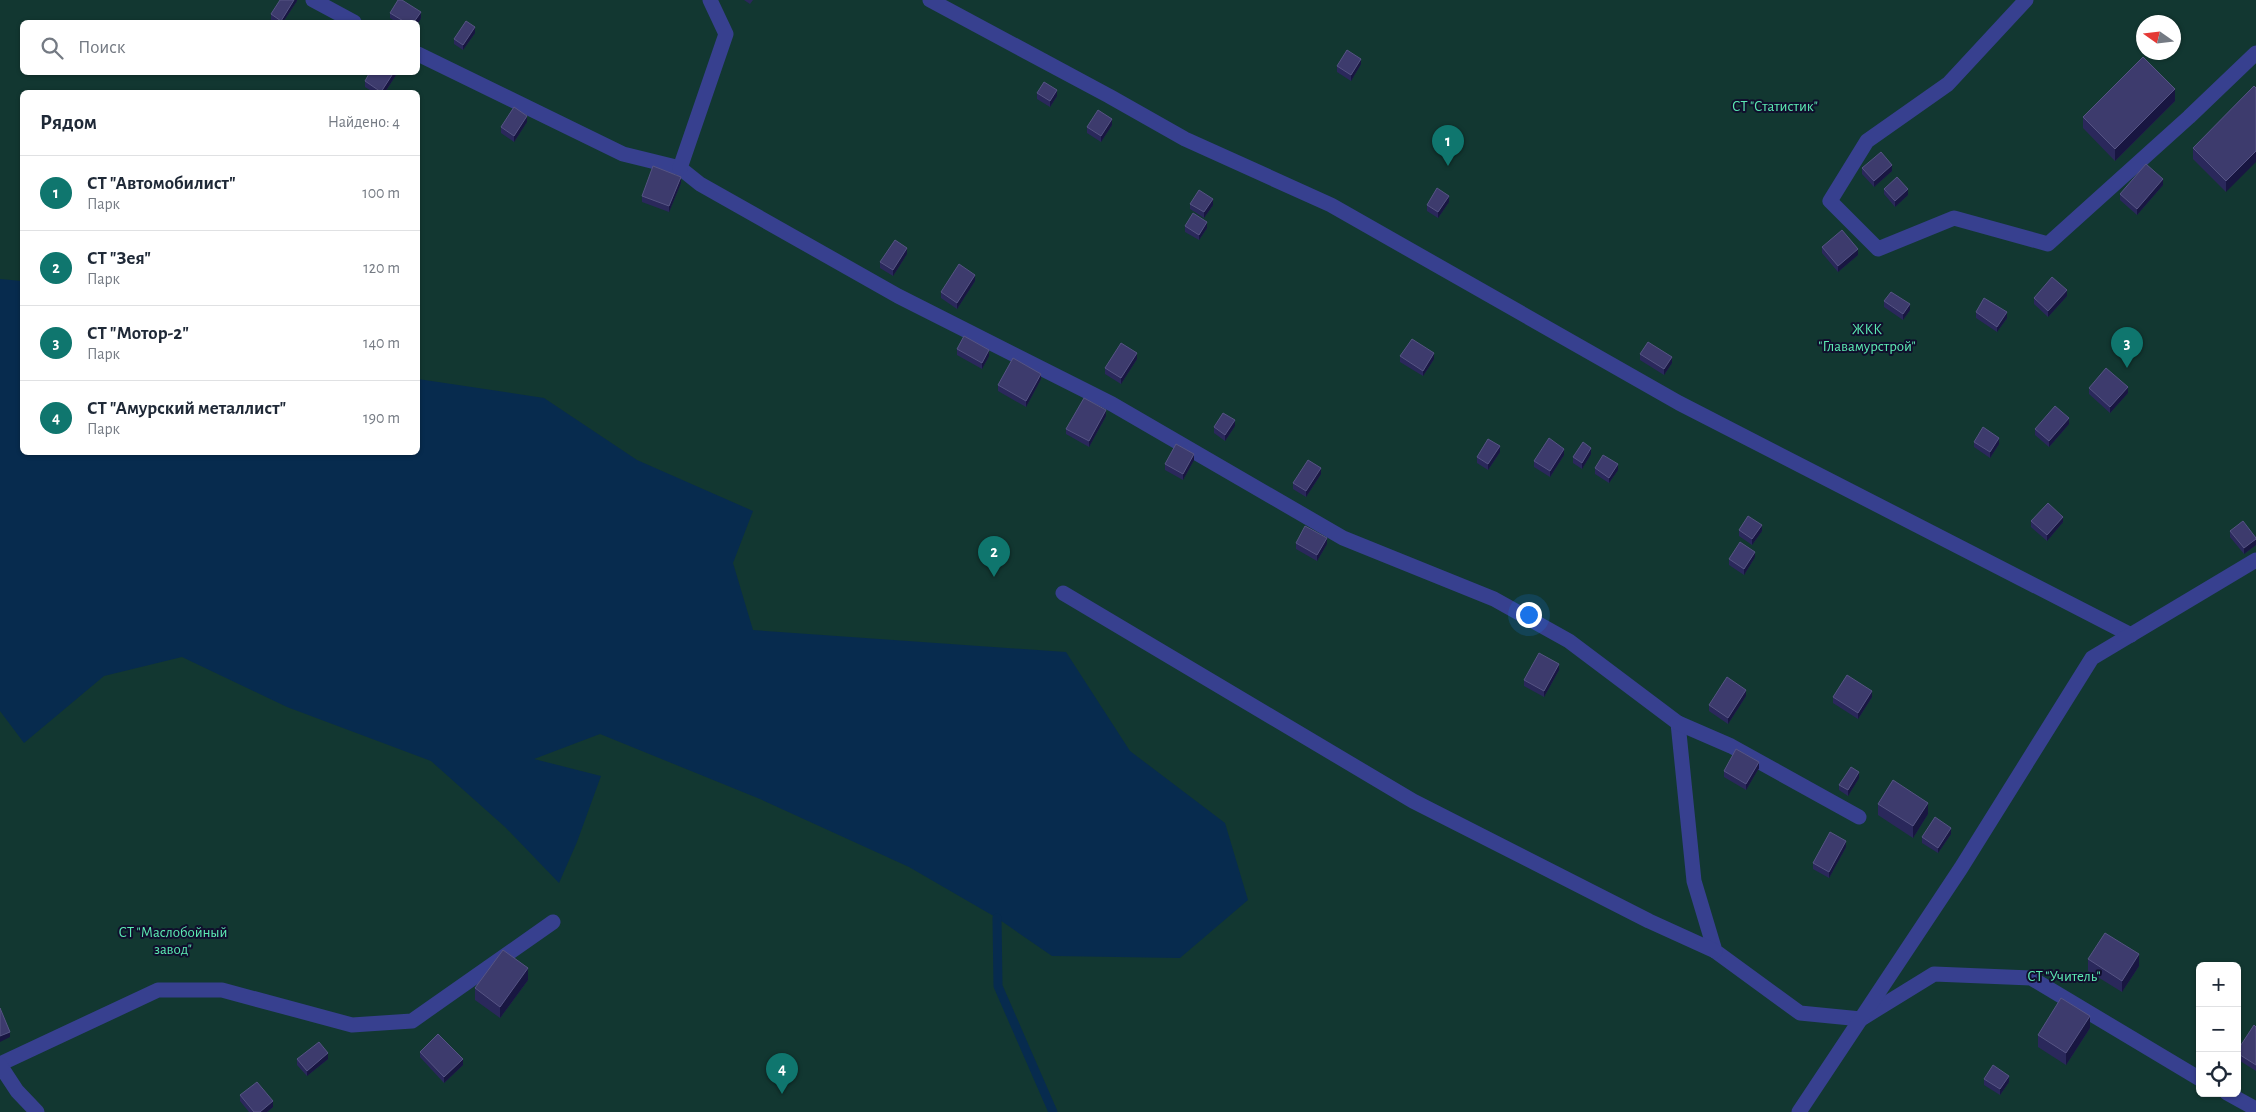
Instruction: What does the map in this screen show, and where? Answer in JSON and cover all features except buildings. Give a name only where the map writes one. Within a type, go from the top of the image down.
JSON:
[{"type":"street","points":[[313,0],[350,20]]},
{"type":"street","points":[[680,168],[726,34],[710,0]]},
{"type":"street","points":[[930,0],[1185,139],[1331,205],[1679,404],[2131,635]]},
{"type":"street","points":[[2026,0],[1948,84],[1867,141],[1830,201],[1878,249],[1954,218],[2048,244],[2256,53]]},
{"type":"street","points":[[420,55],[623,154],[680,168],[700,184],[898,296],[1112,404],[1343,538],[1494,600],[1569,641],[1678,723],[1731,746],[1859,816]]},
{"type":"street","points":[[1799,1112],[1961,868],[2092,658],[2256,560]]},
{"type":"street","points":[[1063,593],[1413,801],[1714,952],[1800,1013],[1861,1019],[1934,974],[2031,978],[2196,1077]]},
{"type":"street","points":[[1678,723],[1694,881],[1714,952]]},
{"type":"street","points":[[37,1112],[17,1091],[0,1065],[158,990],[222,990],[352,1025],[412,1021],[553,922]]},
{"type":"street","points":[[2234,1097],[2256,1109]]},
{"type":"green space","points":[[0,0],[2256,0],[2256,1112],[0,1112]]},
{"type":"water","points":[[0,279],[20,281],[20,455],[420,455],[420,379],[544,398],[637,460],[753,511],[733,563],[753,630],[1066,652],[1130,751],[1225,823],[1248,900],[1180,958],[1052,956],[997,918],[909,867],[760,799],[600,734],[534,759],[601,776],[577,842],[559,883],[505,827],[431,761],[287,707],[182,657],[104,676],[24,743],[0,711]]},
{"type":"waterway","points":[[997,918],[998,986],[1053,1112]]},
{"type":"place","name":"СТ \"Автомобилист\"","points":[[1448,166]]},
{"type":"place","name":"СТ \"Мотор-2\"","points":[[2127,368]]},
{"type":"place","name":"СТ \"Зея\"","points":[[994,577]]},
{"type":"place","name":"СТ \"Амурский металлист\"","points":[[782,1094]]},
{"type":"park label","name":"СТ \"Статистик\"","points":[[1775,106]]},
{"type":"park label","name":"ЖКК \"Главамурстрой\"","points":[[1867,338]]},
{"type":"park label","name":"СТ \"Маслобойный завод\"","points":[[173,940]]},
{"type":"park label","name":"СТ \"Учитель\"","points":[[2064,976]]}]
